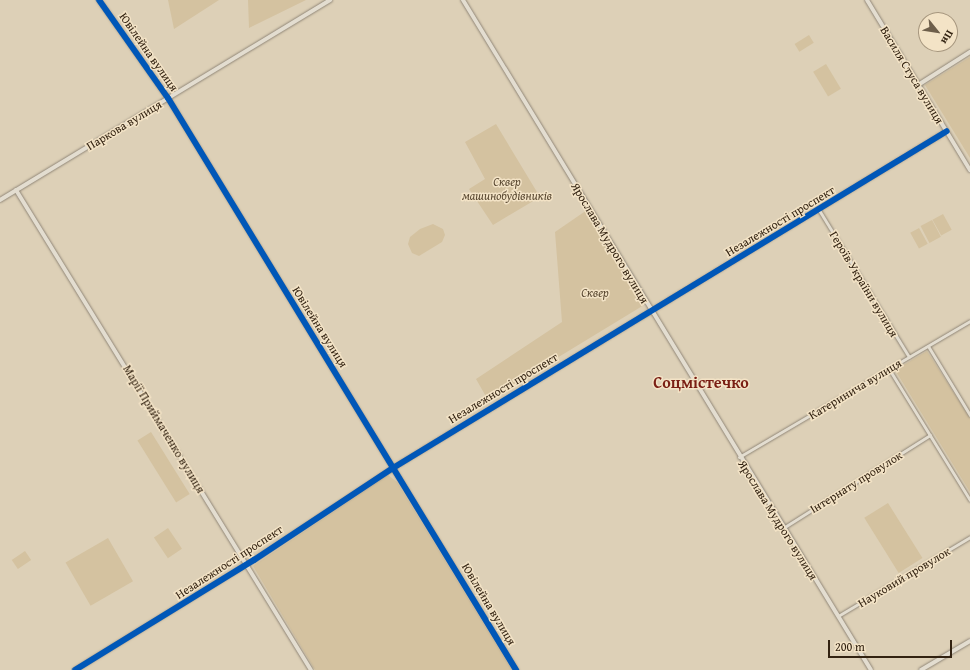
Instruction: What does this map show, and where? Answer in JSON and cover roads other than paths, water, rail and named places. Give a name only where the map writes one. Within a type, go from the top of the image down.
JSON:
[{"type":"street","name":"Ювілейна вулиця","points":[[99,0],[168,98],[516,670]]},
{"type":"street","name":"Паркова вулиця","points":[[0,200],[330,0]]},
{"type":"street","name":"Ярослава Мудрого вулиця","points":[[463,0],[739,457],[870,670]]},
{"type":"street","name":"Василя Стуса вулиця","points":[[867,0],[970,170]]},
{"type":"street","points":[[918,85],[970,52]]},
{"type":"street","name":"Незалежності проспект","points":[[75,670],[246,564],[393,468],[947,131]]},
{"type":"street","name":"Марії Приймаченко вулиця","points":[[16,190],[311,670]]},
{"type":"street","name":"Героїв України вулиця","points":[[819,210],[909,357]]},
{"type":"street","name":"Катеринича вулиця","points":[[739,457],[970,321]]},
{"type":"street","points":[[928,346],[970,414]]},
{"type":"street","points":[[889,369],[970,500]]},
{"type":"street","name":"Інтернату провулок","points":[[783,528],[930,435]]},
{"type":"street","name":"Науковий провулок","points":[[838,616],[970,537]]},
{"type":"street","points":[[921,670],[970,641]]},
{"type":"district","name":"Соцмістечко","points":[[701,382]]},
{"type":"park label","name":"Сквер машинобудівників","points":[[507,189]]},
{"type":"park label","name":"Сквер","points":[[595,293]]}]
